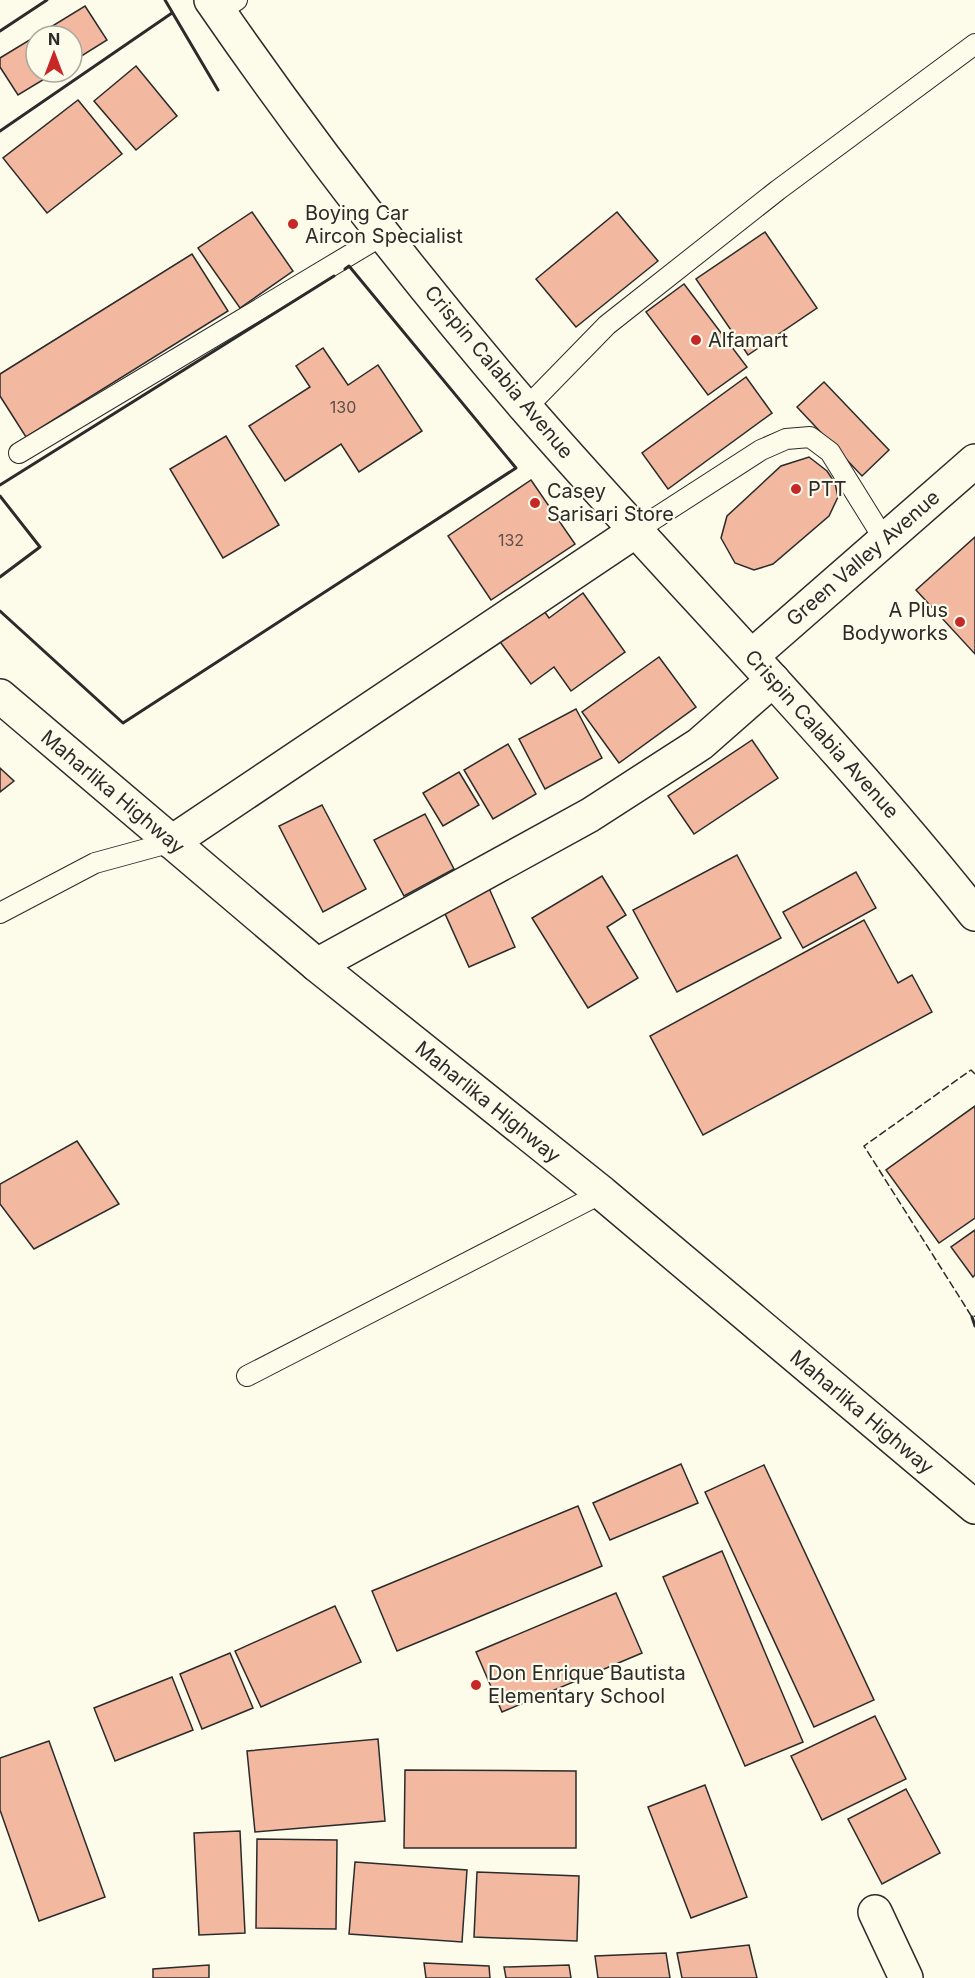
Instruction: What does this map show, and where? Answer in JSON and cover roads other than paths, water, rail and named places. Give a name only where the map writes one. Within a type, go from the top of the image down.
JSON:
[{"type":"main road","name":"Crispin Calabia Avenue","points":[[223,4],[383,235],[526,408],[903,823],[975,914]]},
{"type":"main road","name":"Green Valley Avenue","points":[[752,656],[975,461]]},
{"type":"main road","points":[[172,842],[637,530]]},
{"type":"main road","points":[[317,965],[590,815],[700,744],[773,680]]},
{"type":"main road","name":"Maharlika Highway","points":[[0,696],[317,965],[602,1193],[975,1507]]},
{"type":"main road","points":[[875,1912],[906,1978]]},
{"type":"lane","points":[[526,408],[607,325],[778,190],[975,44]]},
{"type":"lane","points":[[19,453],[383,235]]},
{"type":"lane","points":[[637,530],[761,450],[786,440],[810,437],[830,452],[884,539]]},
{"type":"lane","points":[[0,913],[95,863],[172,842]]},
{"type":"lane","points":[[247,1376],[602,1193]]},
{"type":"place","name":"Boying Car Aircon Specialist","points":[[293,224]]},
{"type":"place","name":"Alfamart","points":[[696,340]]},
{"type":"place","name":"PTT","points":[[796,489]]},
{"type":"place","name":"Casey Sarisari Store","points":[[535,503]]},
{"type":"place","name":"A Plus Bodyworks","points":[[960,622]]},
{"type":"place","name":"Don Enrique Bautista Elementary School","points":[[476,1685]]}]
